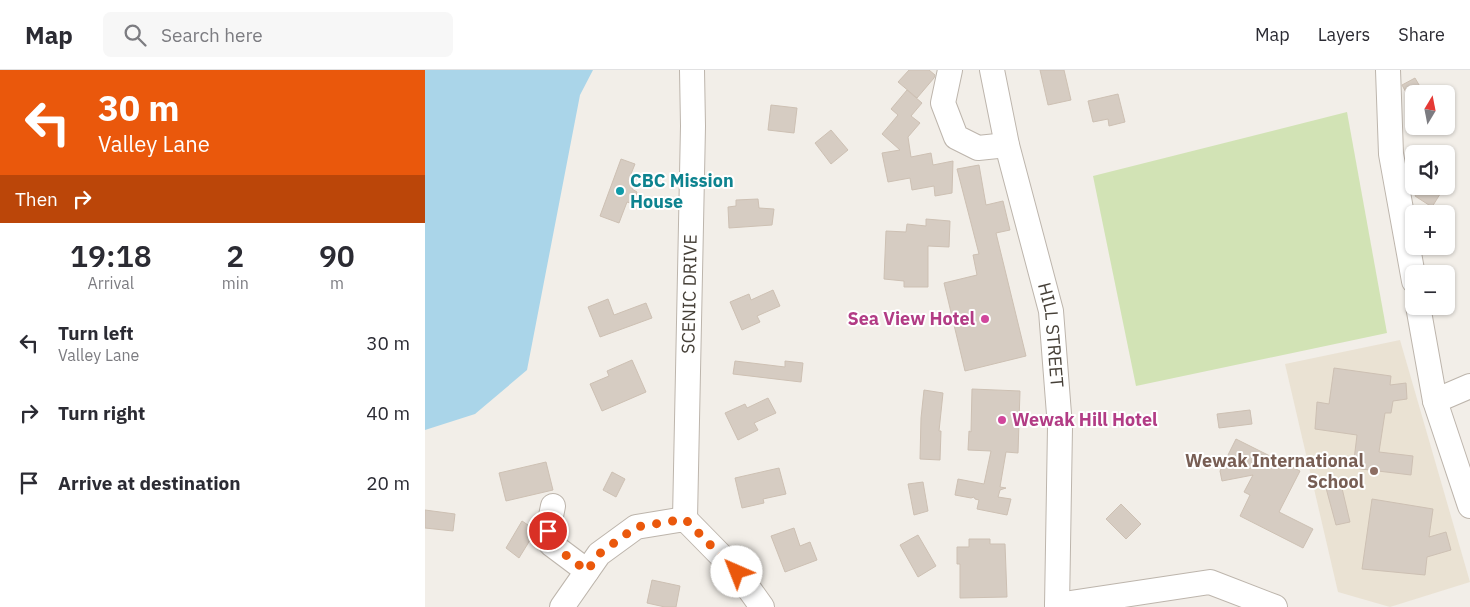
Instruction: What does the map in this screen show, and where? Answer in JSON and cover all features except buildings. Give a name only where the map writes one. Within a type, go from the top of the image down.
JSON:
[{"type":"street","name":"SCENIC DRIVE","points":[[685,519],[693,126],[692,70]]},
{"type":"street","points":[[950,70],[943,103],[956,138],[978,148],[1007,145]]},
{"type":"street","name":"HILL STREET","points":[[992,70],[1007,145],[1051,311],[1060,427],[1057,606]]},
{"type":"street","points":[[1388,70],[1391,154],[1411,265]]},
{"type":"street","points":[[1420,315],[1435,401],[1470,506]]},
{"type":"street","points":[[1435,401],[1470,386]]},
{"type":"street","points":[[553,506],[548,531],[551,544],[587,571]]},
{"type":"street","points":[[562,607],[599,554],[636,527],[685,519],[737,572],[762,607]]},
{"type":"street","points":[[1057,606],[1210,582],[1275,607]]},
{"type":"shaded area","name":"Wewak International School","points":[[1400,340],[1470,582],[1390,607],[1338,592],[1285,364]]},
{"type":"green space","points":[[1347,112],[1387,333],[1136,386],[1093,176]]},
{"type":"water","points":[[425,70],[593,70],[580,95],[527,370],[475,414],[425,430]]},
{"type":"place","name":"CBC Mission House","points":[[620,191]]},
{"type":"place","name":"Sea View Hotel","points":[[985,319]]},
{"type":"place","name":"Wewak Hill Hotel","points":[[1002,420]]},
{"type":"place","name":"Wewak International School","points":[[1374,471]]},
{"type":"route","points":[[548,531],[551,544],[587,571],[599,554],[636,527],[685,519],[737,572]]}]
